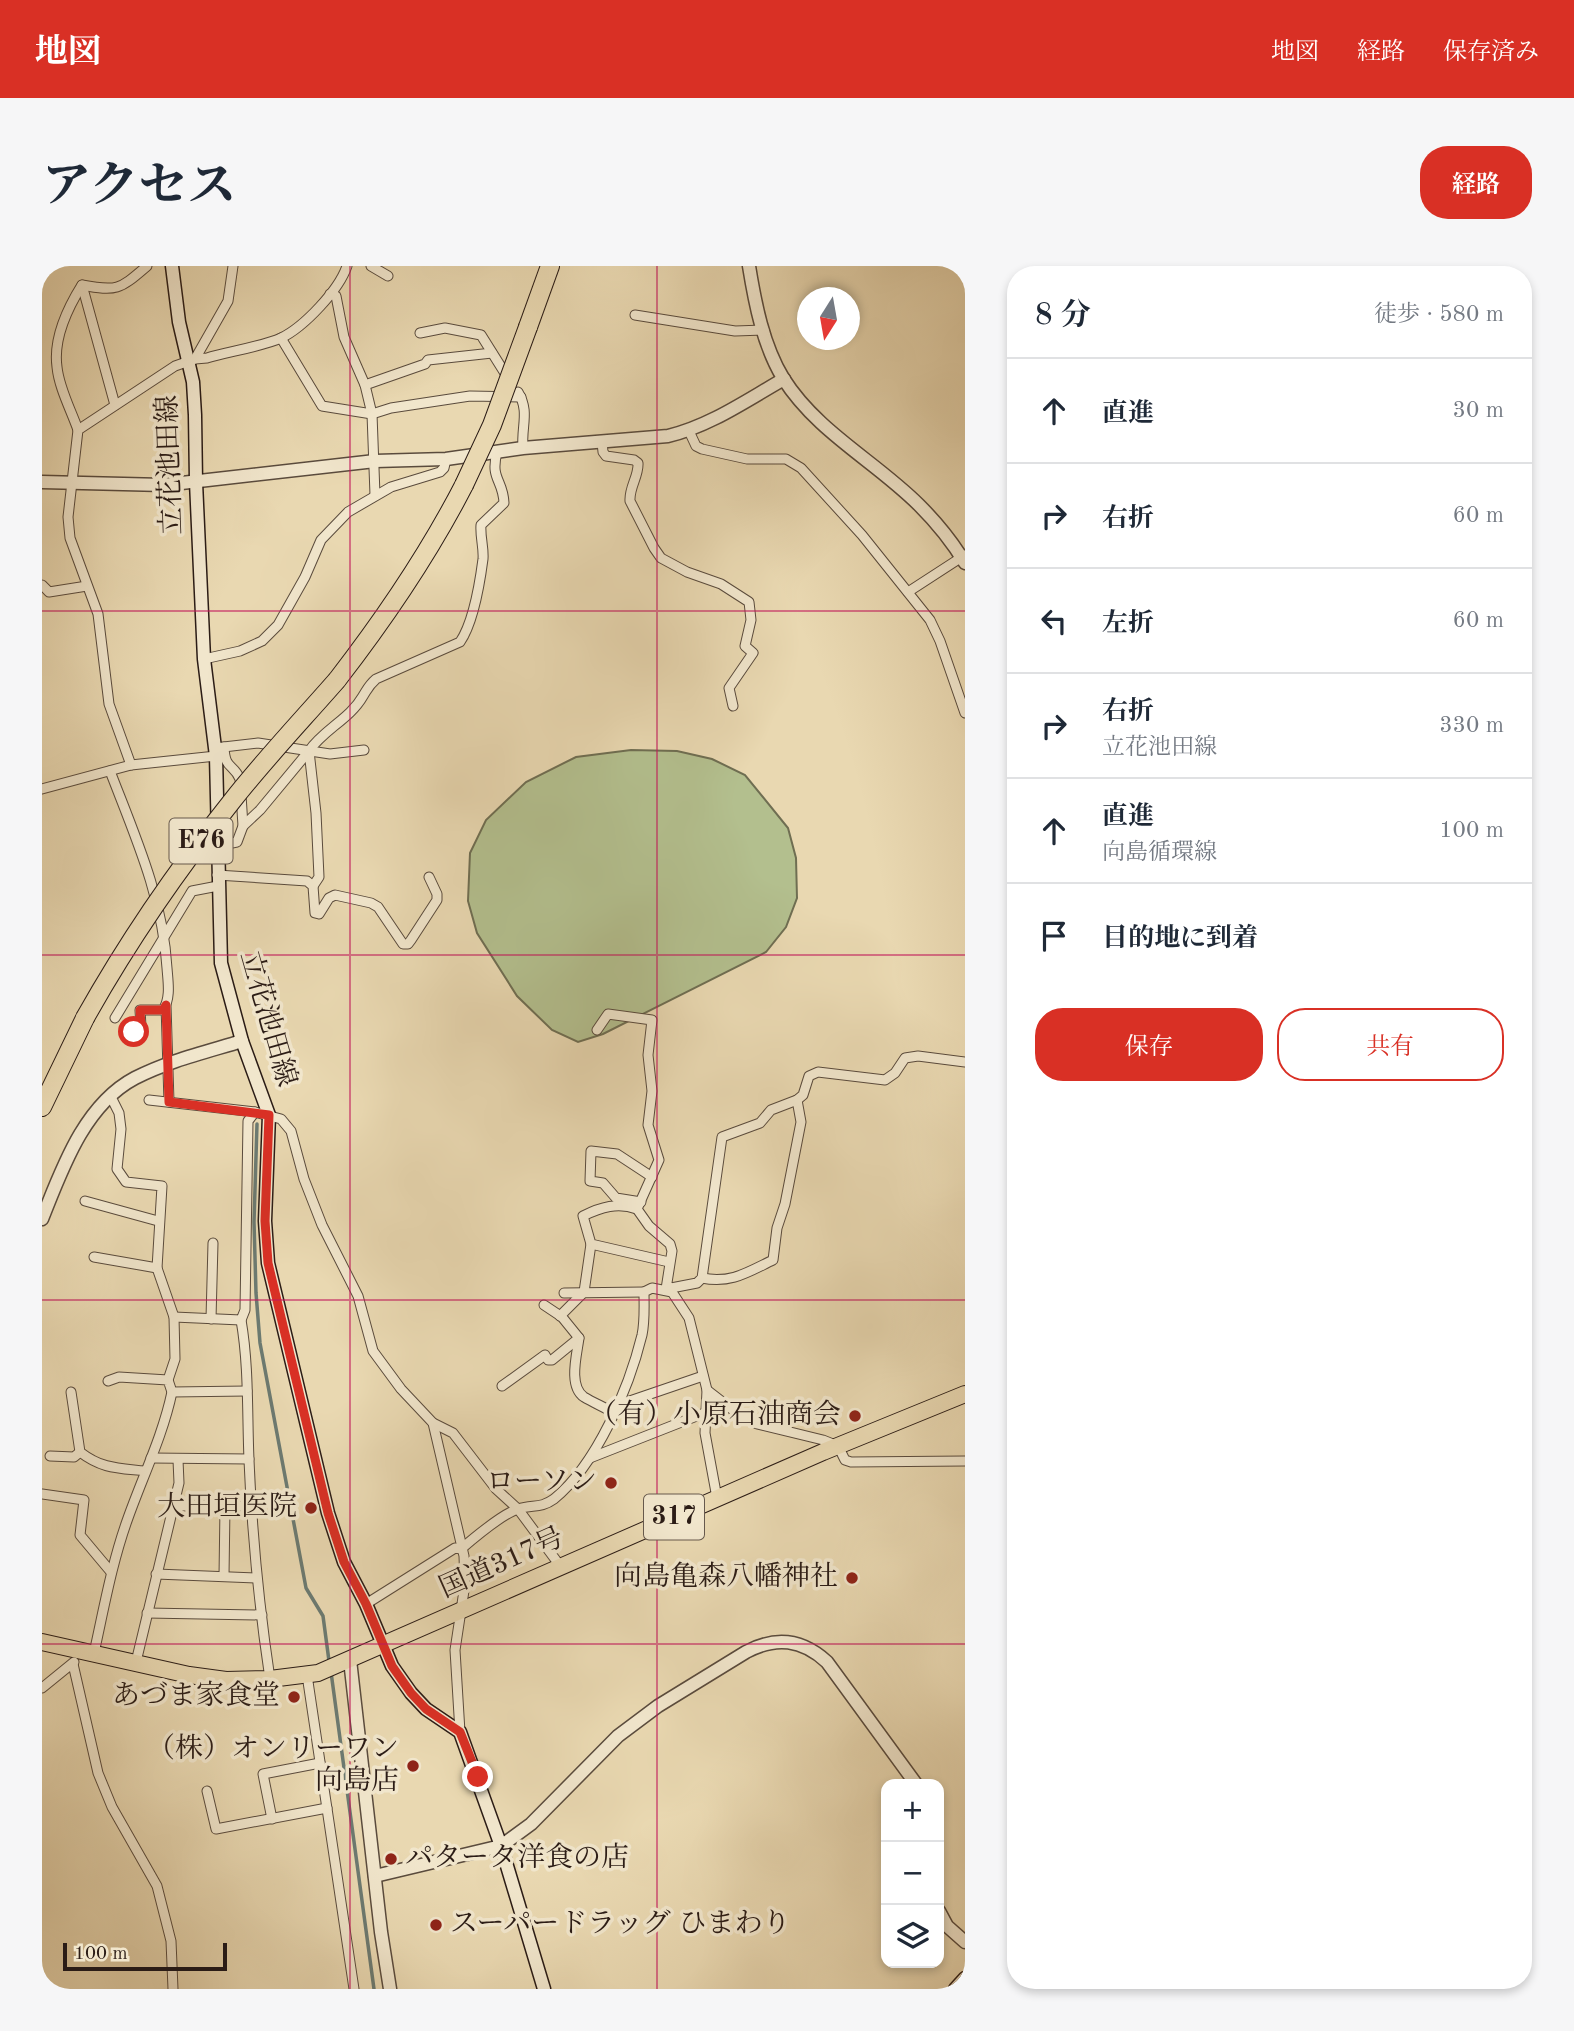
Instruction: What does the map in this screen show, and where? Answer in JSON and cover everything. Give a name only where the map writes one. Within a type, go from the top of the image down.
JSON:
[{"type":"highway","name":"E76","points":[[42,1107],[85,1018],[131,939],[233,799],[337,680],[410,581],[440,532],[492,425],[550,266]]},
{"type":"highway","name":"国道317号","points":[[42,1642],[75,1657],[94,1653],[190,1675],[226,1680],[313,1674],[838,1446],[965,1394]]},
{"type":"street","points":[[82,285],[101,289],[117,288],[147,266]]},
{"type":"street","name":"立花池田線","points":[[172,266],[179,323],[192,360],[204,659],[218,750],[217,846],[221,963],[262,1114],[268,1263],[328,1513],[344,1562],[366,1604],[392,1666],[426,1709],[460,1732]]},
{"type":"street","points":[[192,360],[228,301],[233,266]]},
{"type":"street","points":[[78,430],[175,366],[281,338],[306,319],[337,287],[347,266]]},
{"type":"street","points":[[371,266],[388,276]]},
{"type":"street","points":[[749,266],[764,330],[784,379],[812,414],[918,504],[964,558],[908,592]]},
{"type":"street","points":[[82,285],[115,405]]},
{"type":"street","points":[[82,285],[70,304],[57,347],[57,369],[78,430],[68,517],[70,538],[98,614],[109,704],[131,765]]},
{"type":"street","points":[[330,294],[336,296],[344,337],[365,385],[372,414],[375,495]]},
{"type":"street","points":[[635,315],[734,331],[764,330]]},
{"type":"street","points":[[420,332],[445,328],[481,335],[526,408],[523,448]]},
{"type":"street","points":[[281,338],[322,406],[372,414],[391,408],[470,396],[521,397]]},
{"type":"street","points":[[365,385],[425,364],[428,360],[492,353]]},
{"type":"street","points":[[42,482],[164,485],[374,461],[446,459],[523,448],[668,436],[689,431],[784,379]]},
{"type":"street","points":[[689,431],[696,446],[702,449],[747,459],[786,459],[801,468],[862,535],[930,620],[965,713]]},
{"type":"street","points":[[602,442],[606,456],[638,463],[639,469],[629,495],[630,501],[661,558],[687,572],[721,584],[749,601],[751,620],[745,646],[753,653],[729,688],[733,706]]},
{"type":"street","points":[[243,826],[268,802],[314,744],[339,724],[363,697],[368,685],[460,642],[471,616],[483,557],[481,525],[502,508],[504,503],[494,473],[497,452]]},
{"type":"street","points":[[204,659],[240,651],[262,641],[278,625],[305,577],[321,540],[348,512],[391,487],[440,472],[446,459]]},
{"type":"street","points":[[42,585],[49,592],[87,586]]},
{"type":"street","points":[[42,789],[131,765],[258,743],[330,754],[364,750]]},
{"type":"street","points":[[217,846],[237,842],[243,826],[240,779],[218,750]]},
{"type":"street","points":[[309,751],[319,877],[313,886],[314,913],[323,911],[329,898],[335,895],[371,903],[378,907],[403,944],[408,944],[437,900],[429,877]]},
{"type":"street","points":[[110,771],[151,875],[165,934],[169,992],[166,1005],[169,1102]]},
{"type":"street","points":[[115,1018],[192,891],[218,880],[284,878],[307,881],[313,886]]},
{"type":"street","points":[[134,1032],[141,1026],[140,1010],[163,1010],[166,1005]]},
{"type":"street","points":[[597,1030],[608,1014],[652,1020],[648,1055],[652,1091],[648,1125],[659,1160],[639,1205]]},
{"type":"street","points":[[42,1219],[76,1142],[93,1115],[110,1096],[134,1079],[242,1041]]},
{"type":"street","points":[[666,1289],[696,1283],[702,1278],[722,1136],[760,1123],[771,1110],[797,1100],[803,1095],[809,1076],[818,1072],[885,1080],[895,1073],[905,1058],[918,1056],[965,1062]]},
{"type":"street","points":[[94,1653],[111,1572],[127,1519],[167,1414],[172,1392],[168,1380],[174,1359],[174,1317],[157,1268],[162,1186],[126,1182],[117,1168],[120,1113],[110,1096]]},
{"type":"street","points":[[149,1100],[262,1114],[281,1119],[291,1131],[304,1179],[322,1225],[358,1296],[373,1351],[401,1389],[433,1423],[453,1433],[496,1489],[518,1509],[561,1567]]},
{"type":"street","points":[[702,1278],[718,1281],[732,1279],[773,1260],[777,1228],[785,1205],[801,1122],[797,1100]]},
{"type":"street","points":[[262,1114],[248,1121],[245,1310],[241,1320],[247,1355],[249,1459],[256,1578],[270,1679]]},
{"type":"street","points":[[652,1177],[617,1154],[591,1151],[590,1181],[603,1183],[616,1198],[639,1205],[649,1226],[670,1244],[666,1289]]},
{"type":"street","points":[[85,1201],[158,1221]]},
{"type":"street","points":[[560,1316],[584,1292],[591,1244],[583,1216],[623,1204],[639,1205]]},
{"type":"street","points":[[211,1318],[213,1243]]},
{"type":"street","points":[[591,1244],[669,1262]]},
{"type":"street","points":[[94,1257],[157,1268]]},
{"type":"street","points":[[564,1293],[644,1292],[652,1287],[672,1292],[689,1318],[707,1390],[705,1433],[717,1498]]},
{"type":"street","points":[[366,1604],[455,1548],[461,1549],[481,1532],[518,1509],[541,1507],[554,1498],[590,1458],[616,1409],[642,1335],[644,1292]]},
{"type":"street","points":[[544,1305],[560,1316],[579,1338],[576,1387],[583,1396],[616,1409],[703,1376]]},
{"type":"street","points":[[174,1317],[241,1320]]},
{"type":"street","points":[[502,1386],[545,1356],[552,1360],[579,1338]]},
{"type":"street","points":[[108,1381],[118,1377],[168,1380]]},
{"type":"street","points":[[707,1390],[738,1414],[757,1424],[838,1446],[845,1460],[851,1462],[965,1461]]},
{"type":"street","points":[[172,1392],[247,1391]]},
{"type":"street","points":[[71,1392],[80,1452],[104,1467],[145,1471]]},
{"type":"street","points":[[590,1458],[707,1412]]},
{"type":"street","points":[[433,1423],[464,1556],[464,1584],[455,1650],[460,1732],[501,1846],[544,1989]]},
{"type":"street","points":[[50,1456],[74,1457],[80,1452]]},
{"type":"street","points":[[151,1458],[249,1459]]},
{"type":"street","points":[[136,1662],[179,1483],[178,1460]]},
{"type":"street","points":[[42,1494],[84,1500],[80,1535],[111,1572]]},
{"type":"street","points":[[173,1506],[251,1506]]},
{"type":"street","points":[[225,1507],[225,1576]]},
{"type":"street","points":[[156,1574],[256,1578]]},
{"type":"street","points":[[146,1613],[262,1615]]},
{"type":"street","points":[[374,1876],[501,1846],[531,1824],[618,1736],[658,1706],[746,1652],[775,1641],[803,1645],[827,1662],[912,1779]]},
{"type":"street","points":[[42,1688],[75,1657]]},
{"type":"street","points":[[75,1657],[98,1773],[112,1807],[157,1886],[171,1941],[173,1989]]},
{"type":"street","points":[[345,1662],[390,1989]]},
{"type":"street","points":[[313,1674],[320,1763],[354,1989]]},
{"type":"street","points":[[272,1819],[264,1774],[320,1763]]},
{"type":"street","points":[[207,1791],[216,1829],[327,1808]]},
{"type":"street","points":[[944,1920],[965,1942]]},
{"type":"street","points":[[955,1989],[965,1978]]},
{"type":"green space","points":[[631,750],[677,751],[712,759],[745,775],[788,828],[796,858],[797,898],[786,927],[766,952],[603,1034],[578,1042],[552,1030],[517,996],[477,933],[468,901],[470,853],[486,820],[526,782],[576,757]]},
{"type":"waterway","points":[[257,1124],[254,1222],[260,1343],[306,1588],[323,1616],[329,1661]]},
{"type":"waterway","points":[[331,1672],[374,1989]]},
{"type":"place","name":"（有）小原石油商会","points":[[855,1416]]},
{"type":"place","name":"ローソン","points":[[611,1483]]},
{"type":"place","name":"大田垣医院","points":[[311,1508]]},
{"type":"place","name":"向島亀森八幡神社","points":[[852,1578]]},
{"type":"place","name":"あづま家食堂","points":[[294,1697]]},
{"type":"place","name":"（株）オンリーワン 向島店","points":[[413,1766]]},
{"type":"place","name":"パタータ洋食の店","points":[[391,1859]]},
{"type":"place","name":"スーパードラッグ ひまわり","points":[[436,1925]]},
{"type":"route","points":[[134,1032],[141,1026],[140,1010],[163,1010],[166,1005],[169,1102],[269,1115],[265,1221],[268,1263],[328,1513],[344,1562],[366,1604],[392,1666],[426,1709],[460,1732],[478,1777]]}]
